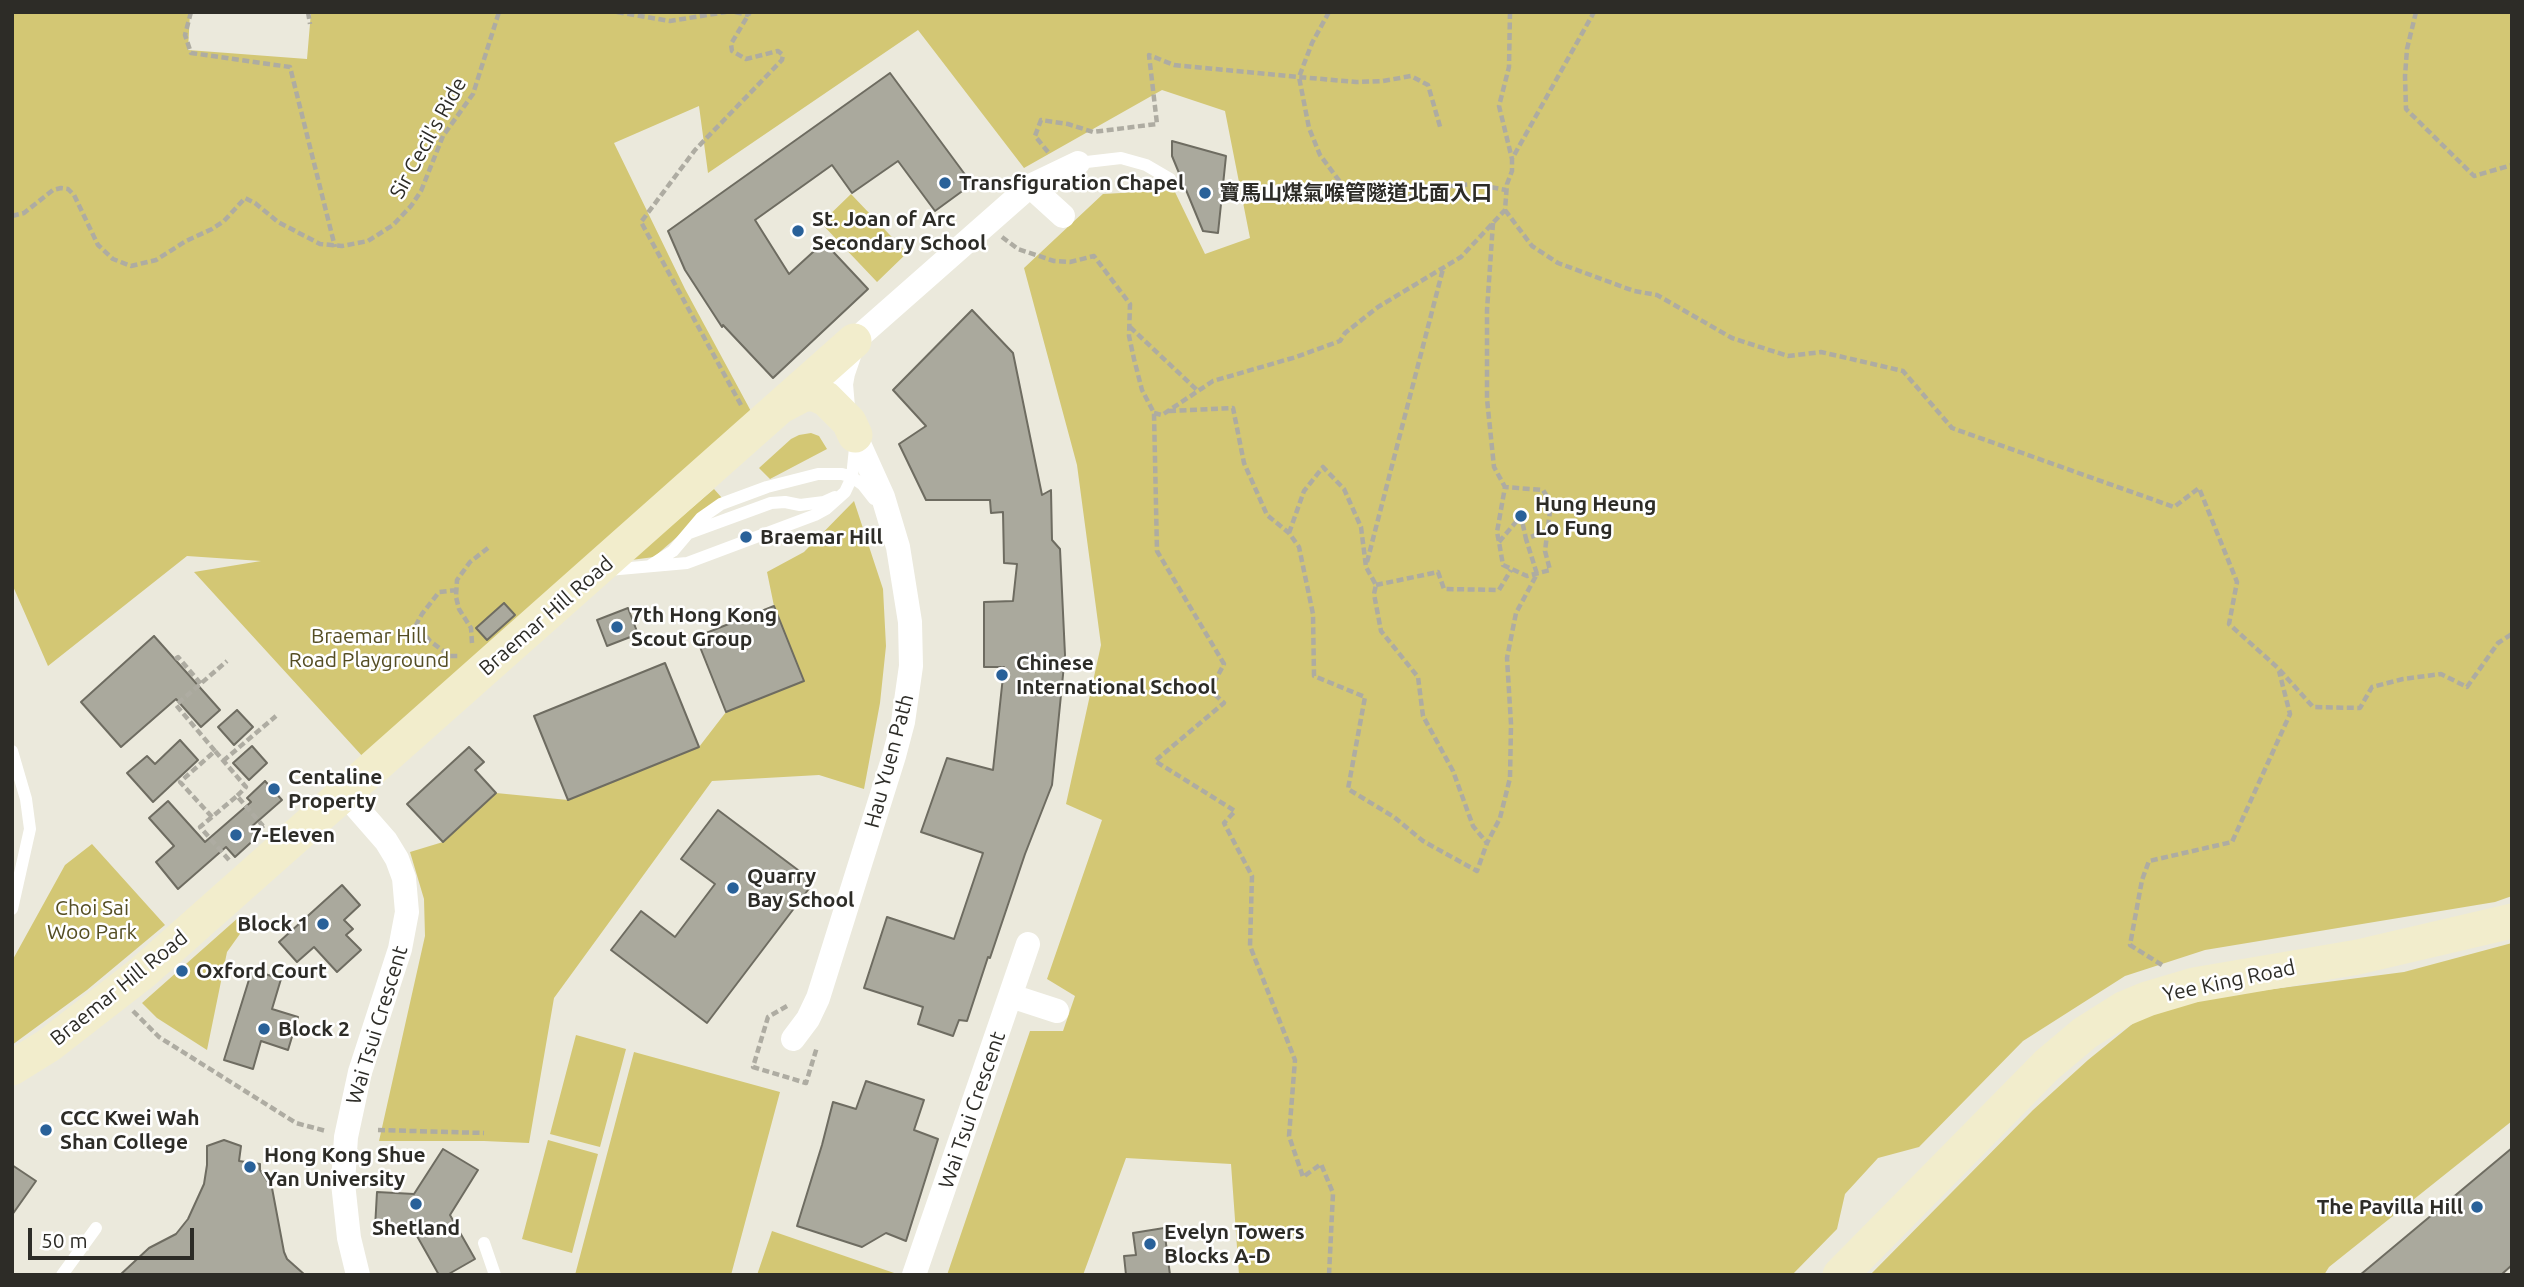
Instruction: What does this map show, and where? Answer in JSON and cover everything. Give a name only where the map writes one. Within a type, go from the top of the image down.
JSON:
[{"type":"street","name":"Braemar Hill Road","points":[[12,1068],[49,1045],[143,972],[339,788],[597,571],[1030,186],[1066,161]]},
{"type":"street","points":[[1030,186],[1063,216]]},
{"type":"street","name":"Hau Yuen Path","points":[[793,1039],[818,999],[894,756],[911,666],[910,622],[904,575],[891,519],[843,407],[841,384],[854,341]]},
{"type":"street","points":[[780,407],[802,395],[813,393],[826,398],[852,428]]},
{"type":"street","name":"Wai Tsui Crescent","points":[[339,788],[386,841],[397,859],[404,878],[407,912],[402,941],[360,1072],[346,1137],[343,1183],[349,1238],[358,1275]]},
{"type":"street","name":"Yee King Road","points":[[1840,1275],[2047,1065],[2085,1033],[2123,1009],[2194,985],[2358,957],[2512,921]]},
{"type":"street","name":"Wai Tsui Crescent","points":[[914,1275],[1028,944]]},
{"type":"street","points":[[1011,996],[1057,1011]]},
{"type":"lane","points":[[1066,161],[1121,158],[1146,165],[1170,179]]},
{"type":"lane","points":[[597,571],[687,563],[826,509],[845,492],[852,477],[855,457],[852,428]]},
{"type":"lane","points":[[648,567],[673,551],[701,518],[721,504],[767,487],[818,474],[842,474],[852,477],[863,485],[891,519]]},
{"type":"lane","points":[[688,534],[771,503],[800,505],[824,502],[845,492]]},
{"type":"lane","points":[[12,751],[26,799],[30,829],[12,909]]},
{"type":"lane","points":[[62,1275],[96,1228]]},
{"type":"lane","points":[[484,1242],[495,1275]]},
{"type":"path","points":[[191,12],[186,35],[191,53],[290,66],[335,247]]},
{"type":"path","points":[[308,12],[310,24]]},
{"type":"path","name":"Sir Cecil's Ride","points":[[12,216],[24,213],[53,190],[68,189],[74,195],[94,239],[102,250],[125,265],[139,265],[156,260],[218,225],[244,198],[303,237],[320,244],[335,247],[360,244],[377,237],[393,225],[416,199],[430,172],[443,136],[473,94],[499,12]]},
{"type":"path","points":[[617,12],[670,21],[726,12]]},
{"type":"path","points":[[735,12],[750,14],[731,44],[732,51],[746,60],[778,51],[783,55],[782,60],[695,150],[641,222],[744,408]]},
{"type":"path","points":[[1329,12],[1312,43],[1299,77],[1309,128],[1320,155],[1349,194],[1385,200],[1411,196],[1438,187],[1475,184],[1506,190]]},
{"type":"path","points":[[1510,12],[1509,67],[1499,106],[1512,159],[1505,210],[1532,246],[1559,263],[1634,291],[1657,295],[1732,338],[1788,356],[1821,352],[1903,371],[1952,428],[2174,507],[2199,488],[2237,582],[2229,624],[2278,668],[2313,707],[2360,708],[2372,687],[2403,679],[2441,674],[2467,687],[2498,643],[2512,634]]},
{"type":"path","points":[[1512,159],[1594,12]]},
{"type":"path","points":[[2416,12],[2407,49],[2406,109],[2474,176],[2512,164]]},
{"type":"path","points":[[1066,161],[1035,136],[1041,120],[1068,124],[1093,132],[1157,124],[1149,55],[1174,65],[1356,82],[1411,76],[1428,85],[1441,130]]},
{"type":"path","points":[[1154,413],[1162,415],[1213,381],[1340,341],[1345,333],[1378,307],[1461,257],[1505,210]]},
{"type":"path","points":[[1493,222],[1487,310],[1487,399],[1494,467],[1505,487],[1497,532],[1503,565],[1527,576],[1550,570],[1545,551],[1551,503],[1542,489],[1505,487]]},
{"type":"path","points":[[999,235],[1018,249],[1054,261],[1070,262],[1094,256],[1130,304],[1129,336],[1142,390],[1154,413],[1157,551],[1224,664],[1210,690],[1224,703],[1155,761],[1235,811],[1224,822],[1252,876],[1250,946],[1295,1060],[1289,1136],[1303,1177],[1321,1164],[1333,1194],[1329,1275]]},
{"type":"path","points":[[1366,567],[1443,268]]},
{"type":"path","points":[[1130,327],[1198,391]]},
{"type":"path","points":[[1169,411],[1233,408],[1244,463],[1263,505],[1268,515],[1289,533],[1299,548],[1313,614],[1314,676],[1365,697],[1348,789],[1394,817],[1423,841],[1477,871],[1500,818],[1510,778],[1511,724],[1507,659],[1516,613],[1537,573],[1521,516],[1499,542]]},
{"type":"path","points":[[1289,533],[1304,491],[1323,467],[1344,489],[1361,527],[1366,567],[1376,585],[1374,594],[1381,631],[1418,677],[1423,716],[1453,771],[1473,826],[1487,844]]},
{"type":"path","points":[[1526,539],[1548,530]]},
{"type":"path","points":[[472,655],[471,628],[459,608],[457,580],[470,562],[488,548]]},
{"type":"path","points":[[1376,585],[1438,572],[1444,589],[1499,590],[1511,570]]},
{"type":"path","points":[[457,590],[439,592],[416,625],[430,641],[450,656],[461,656]]},
{"type":"path","points":[[175,659],[178,657],[201,684]]},
{"type":"path","points":[[227,661],[176,705],[246,788],[200,828],[235,866]]},
{"type":"path","points":[[2168,969],[2130,945],[2149,862],[2232,842],[2290,714],[2278,668]]},
{"type":"path","points":[[223,761],[276,716]]},
{"type":"path","points":[[212,817],[180,782],[215,751]]},
{"type":"path","points":[[237,796],[263,826],[269,822]]},
{"type":"path","points":[[128,1006],[159,1037],[296,1124],[322,1130]]},
{"type":"path","points":[[378,1130],[484,1133]]},
{"type":"green space","name":"Braemar Hill Road Playground","points":[[12,12],[190,12],[188,50],[307,59],[311,12],[2512,12],[2512,896],[2495,902],[2205,950],[2125,976],[2023,1041],[1919,1147],[1878,1158],[1845,1194],[1837,1229],[1792,1275],[1239,1275],[1231,1164],[1126,1158],[1083,1275],[947,1275],[1030,1031],[1063,1031],[1075,996],[1047,979],[1102,820],[1066,804],[1101,645],[1077,465],[1024,268],[1103,194],[1174,190],[1205,254],[1250,238],[1225,111],[1162,90],[1024,168],[918,30],[708,173],[699,106],[614,143],[685,289],[753,415],[364,758],[194,572],[261,561],[187,556],[48,666],[12,584]]},
{"type":"green space","points":[[851,194],[907,253],[877,282],[821,223]]},
{"type":"green space","points":[[811,433],[819,436],[827,449],[770,479],[759,468],[791,439]]},
{"type":"green space","points":[[714,489],[722,498],[654,557],[631,560]]},
{"type":"green space","points":[[854,501],[883,589],[886,646],[880,703],[864,789],[819,775],[712,781],[554,998],[529,1143],[379,1141],[425,936],[424,899],[410,852],[443,842],[496,793],[568,800],[699,747],[726,712],[804,681],[774,606],[767,572],[804,552]]},
{"type":"green space","name":"Choi Sai Woo Park","points":[[92,844],[165,925],[87,990],[12,1045],[12,961],[65,865]]},
{"type":"green space","points":[[239,917],[242,931],[227,952],[207,1050],[157,1018],[142,1003]]},
{"type":"green space","points":[[2512,943],[2512,1121],[2329,1267],[2324,1275],[1870,1275],[2033,1110],[2136,1021],[2189,1000],[2404,972]]},
{"type":"green space","points":[[576,1035],[626,1049],[600,1147],[550,1134]]},
{"type":"green space","points":[[634,1052],[780,1092],[731,1275],[575,1275]]},
{"type":"green space","points":[[548,1140],[598,1154],[572,1253],[522,1239]]},
{"type":"green space","points":[[772,1231],[900,1275],[757,1275]]},
{"type":"building","points":[[890,73],[972,184],[935,211],[898,161],[852,193],[832,165],[755,220],[789,274],[824,242],[868,289],[773,378],[723,325],[722,327],[685,270],[668,231]]},
{"type":"building","name":"寶馬山煤氣喉管隧道北面入口","points":[[1172,141],[1226,156],[1218,233],[1203,231],[1172,156]]},
{"type":"building","points":[[972,310],[1013,353],[1042,495],[1051,490],[1052,540],[1060,549],[1065,655],[1052,785],[967,1021],[959,1020],[953,1036],[918,1024],[923,1007],[864,988],[887,917],[954,939],[983,853],[921,832],[947,758],[993,770],[1004,667],[984,667],[984,602],[1013,601],[1017,564],[1004,563],[1003,512],[991,513],[990,500],[926,500],[899,444],[926,426],[893,390]]},
{"type":"building","points":[[504,603],[515,615],[487,640],[476,628]]},
{"type":"building","points":[[774,606],[804,681],[726,712],[696,637]]},
{"type":"building","name":"7th Hong Kong Scout Group","points":[[628,608],[638,634],[607,646],[597,620]]},
{"type":"building","points":[[154,636],[220,710],[201,727],[176,699],[121,747],[81,702]]},
{"type":"building","points":[[665,663],[699,747],[568,800],[534,716]]},
{"type":"building","points":[[237,710],[253,727],[234,745],[218,727]]},
{"type":"building","points":[[180,740],[198,760],[153,802],[127,773],[147,756],[155,764]]},
{"type":"building","points":[[252,746],[267,763],[249,780],[233,763]]},
{"type":"building","points":[[469,747],[484,762],[475,770],[496,793],[443,842],[407,804]]},
{"type":"building","points":[[265,781],[282,800],[250,828],[257,837],[235,857],[226,847],[178,889],[156,862],[174,846],[149,818],[168,801],[205,842],[251,802],[247,798]]},
{"type":"building","points":[[718,810],[814,882],[707,1023],[611,950],[641,911],[675,937],[715,884],[681,859]]},
{"type":"building","name":"Block 1","points":[[342,885],[360,905],[344,920],[353,929],[346,935],[361,950],[337,972],[314,947],[297,962],[279,942]]},
{"type":"building","name":"Block 2","points":[[252,970],[281,979],[272,1009],[298,1017],[288,1050],[261,1041],[253,1069],[224,1060]]},
{"type":"building","points":[[866,1081],[924,1100],[914,1130],[938,1139],[906,1241],[886,1233],[862,1247],[797,1226],[833,1102],[856,1109]]},
{"type":"building","points":[[224,1140],[241,1146],[239,1161],[260,1164],[260,1170],[272,1188],[284,1252],[287,1259],[305,1275],[120,1275],[149,1248],[176,1234],[188,1219],[204,1184],[207,1146]]},
{"type":"building","name":"The Pavilla Hill","points":[[2512,1148],[2512,1265],[2501,1275],[2360,1275]]},
{"type":"building","name":"Shetland","points":[[443,1149],[478,1170],[450,1215],[475,1259],[447,1275],[439,1275],[413,1229],[375,1228],[377,1192],[414,1194]]},
{"type":"building","points":[[12,1165],[36,1181],[12,1215]]},
{"type":"building","name":"Evelyn Towers Blocks A-D","points":[[1164,1228],[1170,1275],[1126,1275],[1124,1256],[1136,1255],[1133,1233]]},
{"type":"place","name":"Transfiguration Chapel","points":[[945,183]]},
{"type":"place","name":"寶馬山煤氣喉管隧道北面入口","points":[[1205,193]]},
{"type":"place","name":"St. Joan of Arc Secondary School","points":[[798,231]]},
{"type":"place","name":"Hung Heung Lo Fung","points":[[1521,516]]},
{"type":"place","name":"Braemar Hill","points":[[746,537]]},
{"type":"place","name":"7th Hong Kong Scout Group","points":[[617,627]]},
{"type":"place","name":"Chinese International School","points":[[1002,675]]},
{"type":"place","name":"Centaline Property","points":[[274,789]]},
{"type":"place","name":"7-Eleven","points":[[236,835]]},
{"type":"place","name":"Quarry Bay School","points":[[733,888]]},
{"type":"place","name":"Block 1","points":[[323,924]]},
{"type":"place","name":"Oxford Court","points":[[182,971]]},
{"type":"place","name":"Block 2","points":[[264,1029]]},
{"type":"place","name":"CCC Kwei Wah Shan College","points":[[46,1130]]},
{"type":"place","name":"Hong Kong Shue Yan University","points":[[250,1167]]},
{"type":"place","name":"Shetland","points":[[416,1204]]},
{"type":"place","name":"The Pavilla Hill","points":[[2477,1207]]},
{"type":"place","name":"Evelyn Towers Blocks A-D","points":[[1150,1244]]}]
